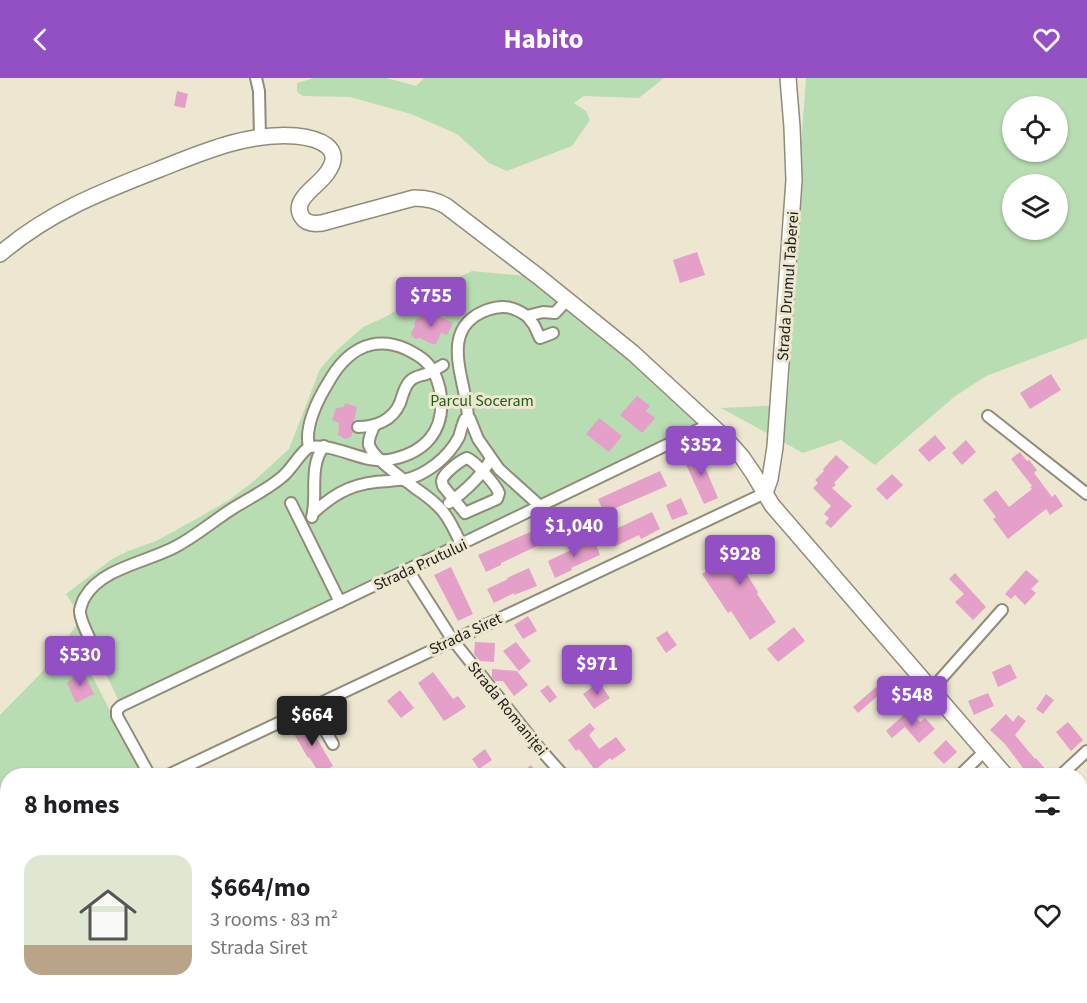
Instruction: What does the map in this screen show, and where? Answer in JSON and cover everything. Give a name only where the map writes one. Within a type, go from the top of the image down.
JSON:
[{"type":"street","points":[[256,78],[259,91],[260,138]]},
{"type":"street","name":"Strada Drumul Taberei","points":[[765,493],[770,479],[775,447],[794,180],[788,78]]},
{"type":"street","points":[[0,254],[47,219],[89,198],[212,150],[260,138],[295,136],[323,142],[333,155],[333,164],[302,200],[299,208],[300,215],[306,222],[322,223],[414,198],[436,201],[455,212],[567,300],[633,353],[725,438],[753,472],[772,505],[999,768]]},
{"type":"street","points":[[527,316],[543,312],[555,313],[567,300]]},
{"type":"street","points":[[540,506],[507,477],[478,439],[473,423],[468,418],[457,350],[463,328],[476,316],[491,308],[509,307],[519,310],[527,316],[540,338],[553,333]]},
{"type":"street","points":[[94,648],[80,610],[85,598],[102,579],[117,569],[158,555],[196,535],[277,482],[309,447],[337,448],[365,458],[381,460],[412,453],[425,444],[440,422],[442,410],[441,391],[432,371],[424,360],[396,345],[372,343],[359,349],[333,373],[319,398],[309,429],[307,441],[309,447]]},
{"type":"street","points":[[423,350],[435,362],[452,366],[458,364]]},
{"type":"street","points":[[358,427],[374,426],[385,420],[397,410],[409,382],[443,365]]},
{"type":"street","points":[[988,416],[1086,492]]},
{"type":"street","points":[[313,513],[351,487],[404,480],[434,467],[454,444],[463,422],[468,418]]},
{"type":"street","name":"Strada Prutului","points":[[146,768],[117,716],[117,710],[121,706],[710,424]]},
{"type":"street","points":[[374,426],[369,438],[369,444],[374,453],[441,509],[452,524],[461,544]]},
{"type":"street","points":[[302,525],[311,518],[313,513],[317,459],[324,446]]},
{"type":"street","points":[[467,458],[473,460],[483,472],[498,490],[499,496],[465,513],[444,486],[443,477],[460,460],[467,458]]},
{"type":"street","points":[[441,509],[454,500],[483,472],[491,459]]},
{"type":"street","name":"Strada Siret","points":[[183,768],[765,493]]},
{"type":"street","points":[[291,503],[340,602]]},
{"type":"street","name":"Strada Romaniței","points":[[408,570],[452,639],[557,768]]},
{"type":"street","points":[[932,689],[1002,610]]},
{"type":"street","points":[[311,706],[333,744]]},
{"type":"street","points":[[967,768],[985,751]]},
{"type":"street","points":[[1069,768],[1087,752]]},
{"type":"green space","points":[[314,78],[387,78],[416,86],[424,78],[664,78],[639,98],[584,96],[574,103],[586,111],[590,120],[572,146],[507,171],[489,163],[457,134],[411,114],[350,97],[303,96],[297,92],[297,83]]},
{"type":"green space","points":[[806,78],[1087,78],[1087,338],[986,376],[954,397],[875,465],[841,440],[803,453],[721,408],[786,405],[789,387],[796,249],[802,196],[800,159]]},
{"type":"green space","name":"Parcul Soceram","points":[[472,271],[539,277],[710,424],[121,706],[81,617],[66,594],[112,559],[156,541],[198,518],[229,500],[254,481],[289,449],[320,369],[335,352],[363,327],[387,316],[420,295]]},
{"type":"green space","points":[[78,623],[97,658],[86,664],[139,768],[0,768],[0,715],[46,668]]},
{"type":"building","points":[[177,91],[188,94],[185,108],[174,106]]},
{"type":"building","points":[[697,252],[705,275],[680,283],[673,260]]},
{"type":"building","points":[[426,315],[430,318],[439,316],[453,323],[447,335],[441,333],[436,344],[412,336],[416,320]]},
{"type":"building","points":[[1051,374],[1061,390],[1030,409],[1020,393]]},
{"type":"building","points":[[637,396],[650,406],[646,411],[655,418],[642,433],[620,415]]},
{"type":"building","points":[[345,403],[357,407],[351,427],[353,432],[351,437],[345,439],[338,435],[339,423],[332,420],[336,408],[344,407]]},
{"type":"building","points":[[599,418],[622,436],[609,452],[586,434]]},
{"type":"building","points":[[935,435],[946,448],[929,462],[918,450]]},
{"type":"building","points":[[966,440],[976,452],[962,465],[952,453]]},
{"type":"building","points":[[698,451],[718,498],[704,504],[683,458]]},
{"type":"building","points":[[1020,452],[1037,470],[1034,473],[1052,497],[1055,494],[1063,506],[1050,515],[1046,509],[1008,539],[993,519],[996,517],[983,500],[996,490],[1009,507],[1032,489],[1011,459]]},
{"type":"building","points":[[836,455],[849,467],[832,488],[852,506],[831,528],[825,523],[829,518],[824,514],[831,506],[813,488],[818,483],[815,480]]},
{"type":"building","points":[[660,471],[667,486],[604,513],[598,499]]},
{"type":"building","points":[[892,474],[903,485],[887,500],[876,489]]},
{"type":"building","points":[[681,498],[688,514],[672,520],[666,505]]},
{"type":"building","points":[[580,507],[587,522],[567,531],[560,517]]},
{"type":"building","points":[[652,512],[660,529],[641,539],[639,535],[614,547],[607,533]]},
{"type":"building","points":[[537,529],[543,543],[486,572],[478,555]]},
{"type":"building","points":[[754,536],[756,539],[760,536],[769,549],[742,567],[776,622],[750,640],[731,611],[728,613],[702,574],[710,568],[706,561],[729,546],[733,551]]},
{"type":"building","points":[[594,539],[600,555],[555,578],[548,561]]},
{"type":"building","points":[[451,567],[473,614],[458,621],[434,575]]},
{"type":"building","points":[[529,568],[537,586],[514,595],[514,593],[494,603],[487,589]]},
{"type":"building","points":[[1026,570],[1039,581],[1031,589],[1036,593],[1025,605],[1015,595],[1011,599],[1005,594]]},
{"type":"building","points":[[955,573],[986,607],[973,620],[955,602],[964,594],[949,579]]},
{"type":"building","points":[[528,616],[537,631],[523,639],[514,625]]},
{"type":"building","points":[[794,627],[805,641],[778,662],[767,649]]},
{"type":"building","points":[[667,631],[677,645],[666,653],[656,638]]},
{"type":"building","points":[[475,642],[495,643],[494,662],[480,661],[474,654]]},
{"type":"building","points":[[516,642],[531,661],[519,671],[503,651]]},
{"type":"building","points":[[1010,664],[1017,678],[998,687],[992,672]]},
{"type":"building","points":[[82,669],[94,694],[76,703],[67,683]]},
{"type":"building","points":[[492,669],[517,671],[528,685],[514,696],[503,681],[495,681],[492,677]]},
{"type":"building","points":[[433,672],[453,699],[458,696],[466,707],[444,721],[418,683]]},
{"type":"building","points":[[599,682],[610,698],[594,709],[583,694]]},
{"type":"building","points":[[548,685],[557,697],[550,703],[540,691]]},
{"type":"building","points":[[876,687],[881,693],[858,713],[853,707]]},
{"type":"building","points":[[909,688],[915,695],[900,709],[894,702]]},
{"type":"building","points":[[400,690],[414,708],[401,718],[387,701]]},
{"type":"building","points":[[988,693],[994,706],[974,715],[968,701]]},
{"type":"building","points":[[1046,694],[1054,700],[1043,714],[1036,709]]},
{"type":"building","points":[[909,710],[920,722],[925,718],[935,729],[919,743],[905,727],[892,738],[886,731]]},
{"type":"building","points":[[1006,714],[1013,722],[1018,715],[1026,721],[1015,735],[1044,768],[1023,768],[1005,744],[990,730]]},
{"type":"building","points":[[306,720],[333,766],[316,768],[291,729]]},
{"type":"building","points":[[1068,722],[1083,740],[1071,751],[1056,732]]},
{"type":"building","points":[[590,723],[595,729],[589,735],[599,749],[616,737],[626,750],[612,760],[610,758],[598,768],[593,768],[579,749],[576,751],[568,740]]},
{"type":"building","points":[[946,740],[957,752],[944,764],[933,753]]},
{"type":"building","points":[[485,749],[492,760],[478,768],[472,759]]}]
